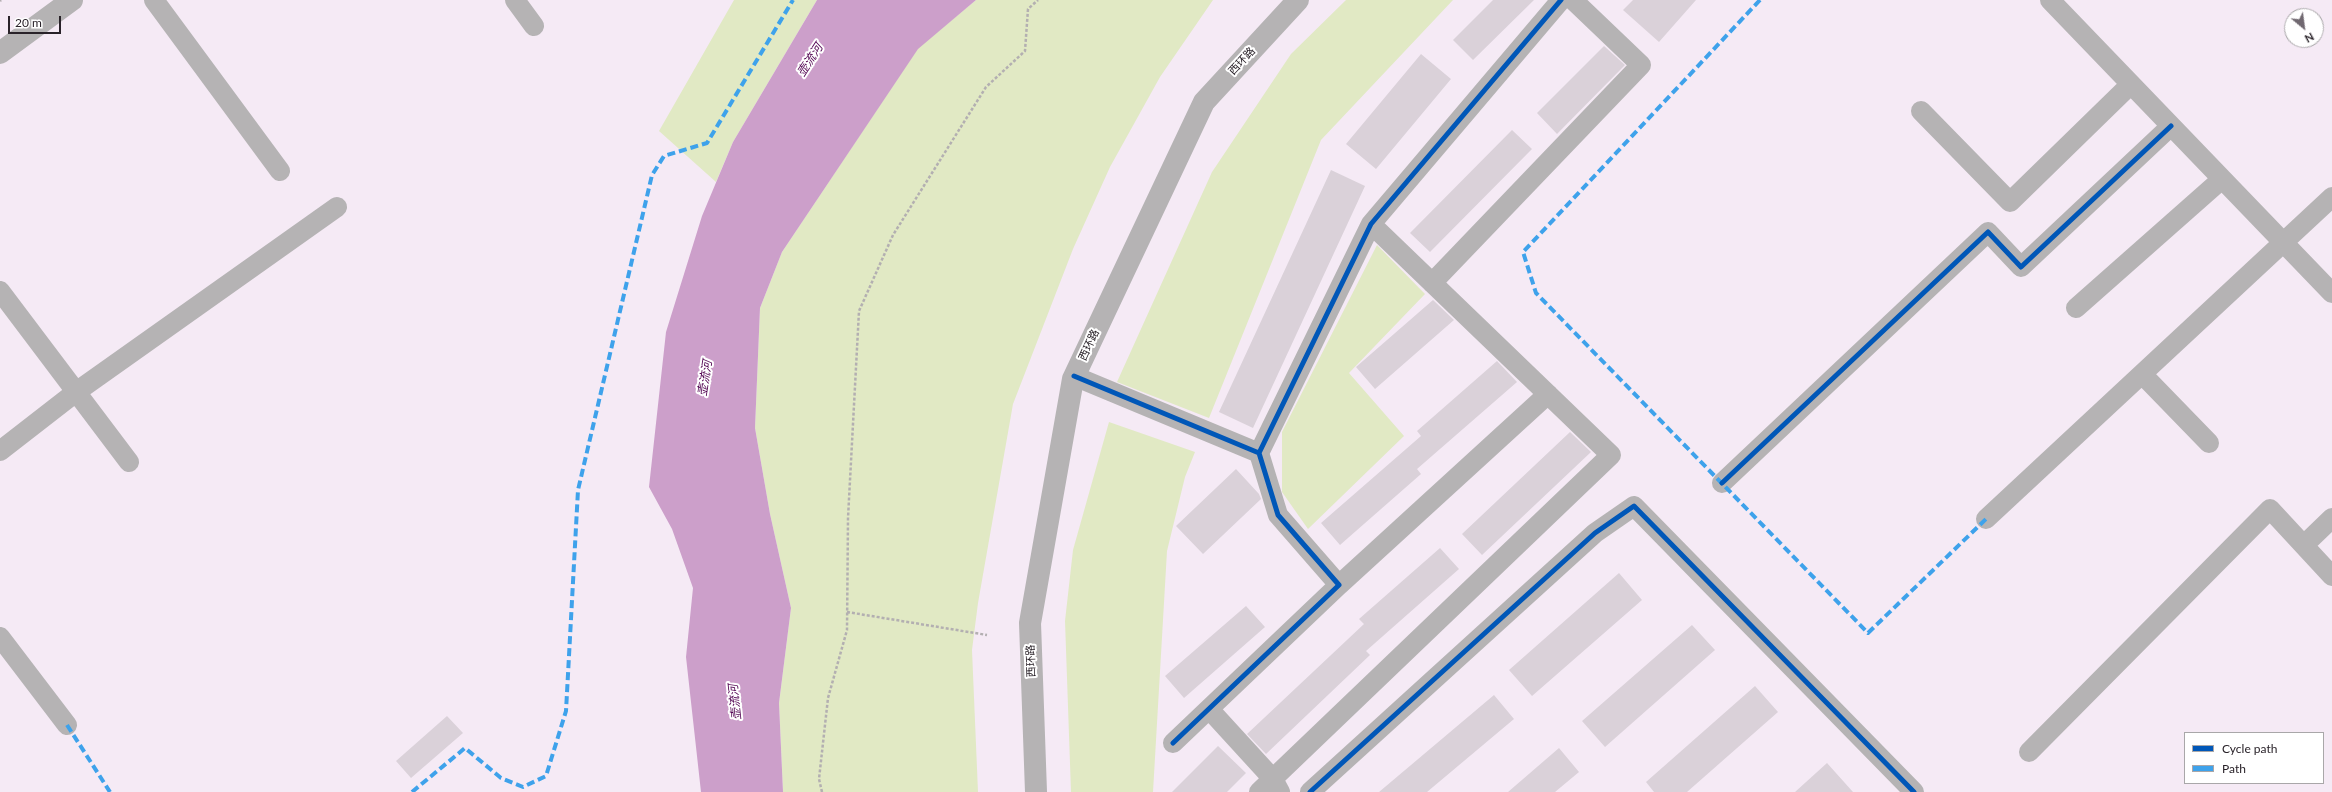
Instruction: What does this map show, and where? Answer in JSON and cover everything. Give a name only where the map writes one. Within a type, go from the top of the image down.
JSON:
[{"type":"main road","points":[[0,53],[72,0]]},
{"type":"main road","name":"西环路","points":[[1036,792],[1030,623],[1074,376],[1204,102],[1298,0]]},
{"type":"street","points":[[154,0],[280,171]]},
{"type":"street","points":[[515,0],[534,26]]},
{"type":"street","points":[[1340,585],[1278,515],[1258,453],[1371,224],[1561,0]]},
{"type":"street","points":[[1432,283],[1641,65],[1573,0]]},
{"type":"street","points":[[2050,0],[2332,293]]},
{"type":"street","points":[[1921,111],[2010,202],[2131,84]]},
{"type":"street","points":[[1722,483],[1988,232],[2021,267],[2171,126]]},
{"type":"street","points":[[2076,308],[2222,179]]},
{"type":"street","points":[[1986,519],[2332,197]]},
{"type":"street","points":[[0,451],[76,392],[337,207]]},
{"type":"street","points":[[1209,709],[1271,788],[1611,455],[1371,224]]},
{"type":"street","points":[[0,291],[129,462]]},
{"type":"street","points":[[2142,374],[2209,443]]},
{"type":"street","points":[[1074,376],[1258,453]]},
{"type":"street","points":[[1173,743],[1340,585],[1548,394]]},
{"type":"street","points":[[1310,792],[1595,533],[1634,506],[1914,792]]},
{"type":"street","points":[[2029,752],[2270,509],[2332,576]]},
{"type":"street","points":[[2304,545],[2332,518]]},
{"type":"street","points":[[0,637],[66,725]]},
{"type":"path","points":[[822,792],[819,779],[828,698],[847,630],[848,518],[859,311],[893,235],[986,87],[1025,52],[1028,9],[1038,0]]},
{"type":"path","points":[[847,612],[987,635]]},
{"type":"green space","points":[[734,0],[817,0],[733,142],[716,182],[659,131]]},
{"type":"green space","points":[[976,0],[1213,0],[1160,77],[1110,167],[1073,249],[1013,404],[978,603],[972,650],[978,792],[783,792],[779,703],[791,608],[770,514],[755,428],[760,308],[782,252],[918,48]]},
{"type":"green space","points":[[1346,0],[1453,0],[1321,140],[1209,418],[1117,382],[1212,172],[1291,54]]},
{"type":"green space","points":[[1377,245],[1425,294],[1349,373],[1404,436],[1308,529],[1282,492],[1282,432]]},
{"type":"green space","points":[[1109,422],[1195,452],[1185,477],[1167,551],[1153,792],[1071,792],[1065,621],[1073,550]]},
{"type":"water","name":"壶流河","points":[[817,0],[976,0],[918,49],[782,252],[760,308],[755,428],[770,514],[791,608],[779,703],[783,792],[701,792],[686,657],[693,588],[672,529],[649,487],[666,332],[702,216],[733,142]]},
{"type":"building","points":[[1493,0],[1534,0],[1473,60],[1453,40]]},
{"type":"building","points":[[1633,0],[1696,0],[1659,42],[1623,10]]},
{"type":"building","points":[[1604,46],[1625,65],[1557,134],[1537,113]]},
{"type":"building","points":[[1421,54],[1451,79],[1376,169],[1346,144]]},
{"type":"building","points":[[1512,130],[1532,149],[1430,252],[1410,233]]},
{"type":"building","points":[[1331,170],[1365,186],[1253,428],[1219,412]]},
{"type":"building","points":[[1433,300],[1454,320],[1375,389],[1356,367]]},
{"type":"building","points":[[1497,361],[1517,382],[1417,469],[1421,474],[1340,545],[1321,523],[1421,436],[1417,431]]},
{"type":"building","points":[[1570,432],[1591,452],[1482,555],[1462,534]]},
{"type":"building","points":[[1236,469],[1259,494],[1261,499],[1203,554],[1176,526]]},
{"type":"building","points":[[1440,548],[1459,569],[1366,651],[1370,655],[1266,754],[1247,734],[1364,624],[1359,619]]},
{"type":"building","points":[[1619,573],[1642,600],[1532,696],[1509,670]]},
{"type":"building","points":[[1246,606],[1265,627],[1184,698],[1165,676]]},
{"type":"building","points":[[1692,625],[1715,650],[1605,747],[1582,721]]},
{"type":"building","points":[[1755,686],[1778,712],[1687,792],[1654,792],[1646,782]]},
{"type":"building","points":[[1494,695],[1514,719],[1427,792],[1379,792]]},
{"type":"building","points":[[447,716],[463,733],[411,778],[396,761]]},
{"type":"building","points":[[1218,746],[1246,773],[1227,792],[1172,792]]},
{"type":"building","points":[[1559,748],[1579,772],[1555,792],[1508,792]]},
{"type":"building","points":[[1827,763],[1853,792],[1795,792]]},
{"type":"marked path","points":[[412,792],[465,748],[501,778],[523,787],[546,776],[566,711],[578,490],[652,175],[664,156],[707,143],[793,0]]},
{"type":"marked path","points":[[1760,0],[1523,252],[1536,293],[1868,633],[1986,519]]},
{"type":"marked path","points":[[67,725],[110,792]]},
{"type":"cycle path","points":[[1259,453],[1371,224],[1561,0]]},
{"type":"cycle path","points":[[1722,483],[1988,232],[2021,267],[2171,126]]},
{"type":"cycle path","points":[[1074,376],[1259,453],[1278,515],[1339,585],[1173,743]]},
{"type":"cycle path","points":[[1310,792],[1595,533],[1634,506],[1914,792]]}]
